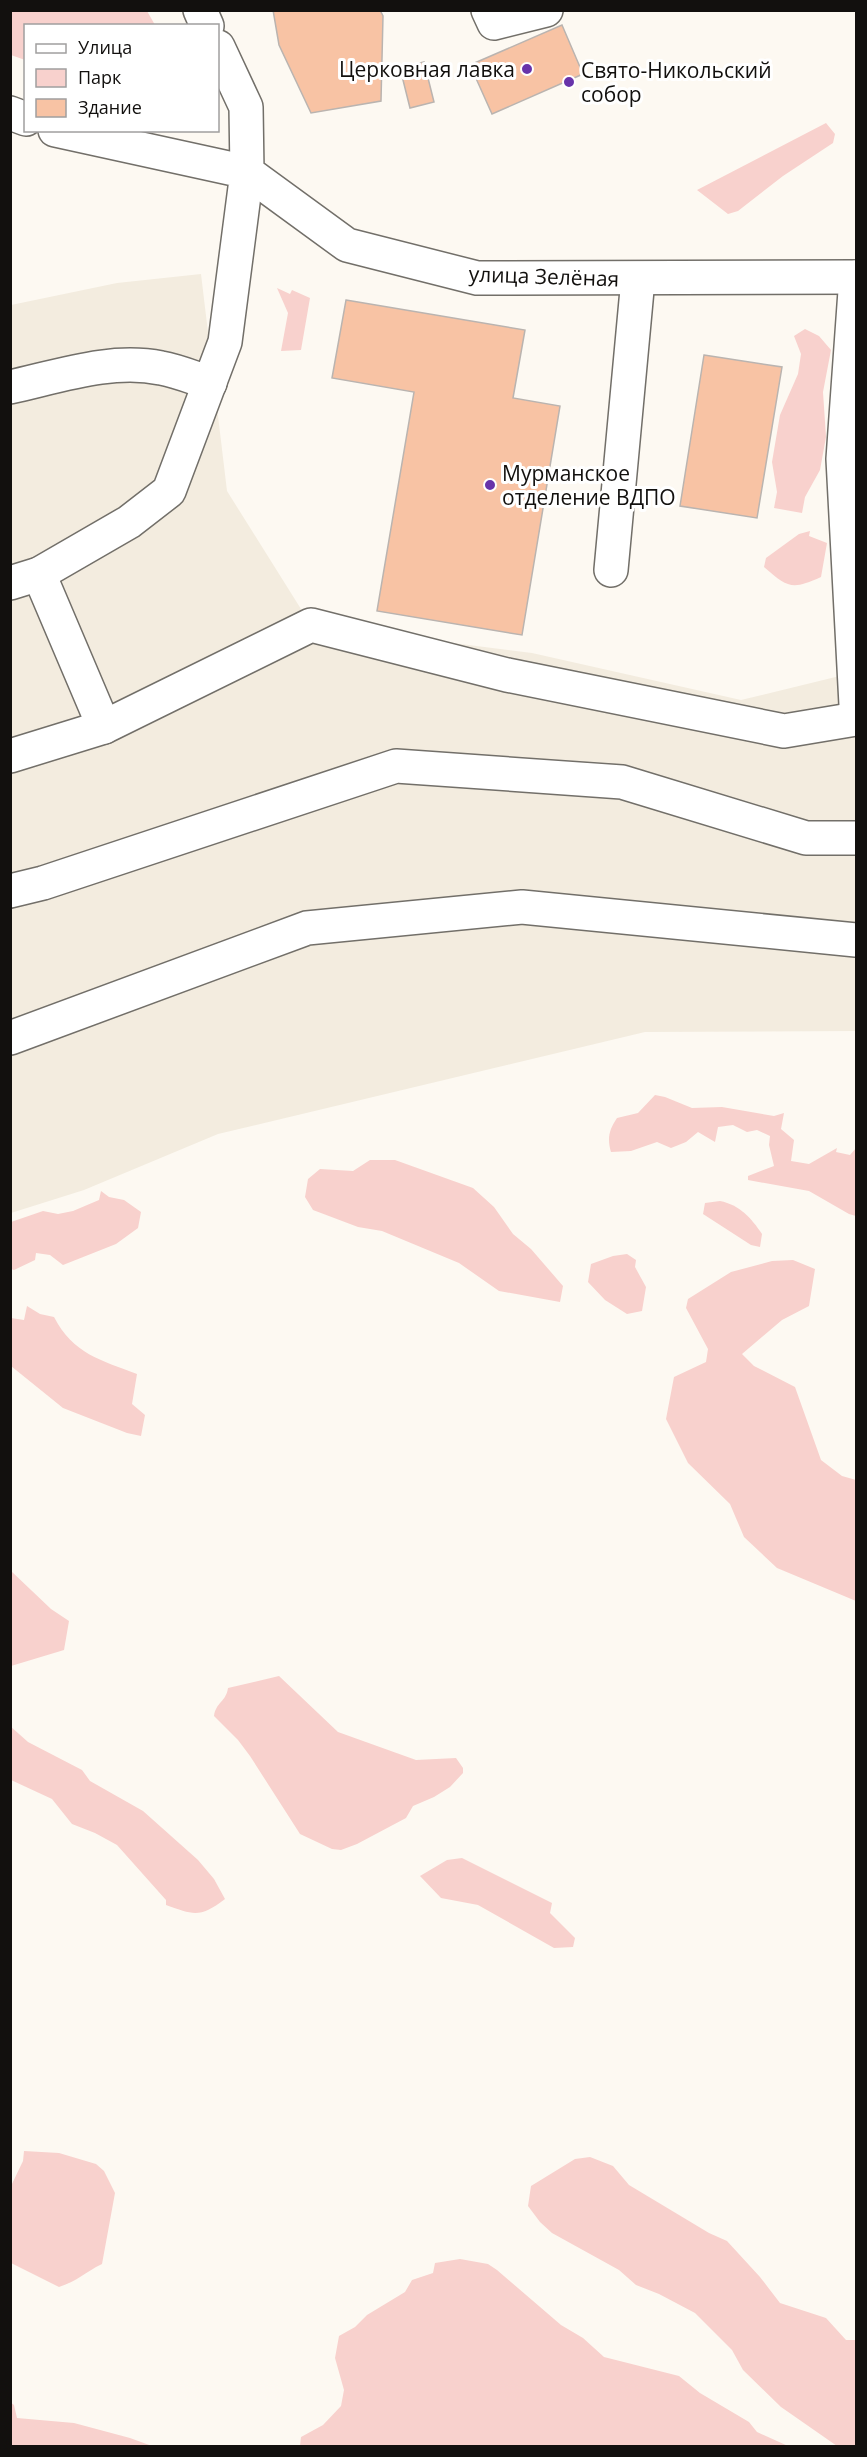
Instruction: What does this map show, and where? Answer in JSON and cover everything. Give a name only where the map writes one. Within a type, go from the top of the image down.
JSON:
[{"type":"street","points":[[200,10],[206,24]]},
{"type":"street","points":[[488,10],[494,23],[546,10]]},
{"type":"street","points":[[104,727],[25,578],[129,522],[169,491],[210,383],[225,342],[247,172],[246,107],[219,49]]},
{"type":"street","points":[[10,112],[24,118]]},
{"type":"street","points":[[64,132],[247,172]]},
{"type":"street","name":"улица Зелёная","points":[[247,172],[347,245],[477,278],[856,277]]},
{"type":"street","points":[[856,277],[843,459],[856,705]]},
{"type":"street","points":[[611,570],[638,279]]},
{"type":"street","points":[[10,387],[106,366],[141,365],[163,368],[210,383]]},
{"type":"street","points":[[10,756],[104,727],[311,625],[507,675],[784,732],[856,719]]},
{"type":"street","points":[[10,891],[43,884],[396,765],[622,782],[806,838],[856,838]]},
{"type":"street","points":[[10,1038],[307,928],[522,907],[856,940]]},
{"type":"shaded area","points":[[201,274],[227,491],[311,625],[532,653],[741,700],[856,672],[856,1031],[645,1032],[218,1134],[84,1190],[11,1213],[11,305],[117,283]]},
{"type":"green space","points":[[10,11],[147,11],[154,24],[24,24],[24,60],[11,55]]},
{"type":"green space","points":[[826,123],[835,134],[833,143],[783,176],[738,211],[728,214],[697,190]]},
{"type":"green space","points":[[277,288],[290,294],[292,290],[310,298],[301,350],[281,351],[288,313]]},
{"type":"green space","points":[[805,329],[819,336],[831,350],[823,392],[826,437],[820,470],[805,497],[802,513],[774,508],[777,492],[772,462],[780,415],[798,374],[801,354],[794,336]]},
{"type":"green space","points":[[810,531],[809,536],[827,543],[821,577],[803,584],[791,585],[764,567],[766,558],[799,534]]},
{"type":"green space","points":[[655,1095],[692,1108],[722,1107],[774,1116],[784,1113],[781,1129],[794,1140],[791,1161],[809,1164],[837,1148],[836,1152],[850,1155],[856,1148],[856,1216],[809,1191],[748,1180],[748,1176],[774,1166],[769,1145],[770,1136],[757,1130],[747,1132],[733,1125],[718,1127],[715,1142],[698,1132],[686,1142],[671,1148],[657,1142],[631,1151],[611,1152],[610,1134],[617,1118],[638,1113]]},
{"type":"green space","points":[[370,1160],[395,1160],[473,1188],[494,1207],[513,1234],[531,1249],[563,1286],[560,1302],[499,1291],[459,1263],[382,1231],[358,1227],[313,1210],[305,1197],[308,1179],[320,1169],[353,1171]]},
{"type":"green space","points":[[101,1191],[109,1197],[124,1200],[141,1212],[138,1228],[116,1244],[63,1265],[50,1255],[36,1253],[35,1260],[14,1270],[11,1269],[11,1222],[43,1211],[58,1214],[73,1211],[99,1200]]},
{"type":"green space","points":[[720,1201],[739,1209],[754,1223],[762,1234],[760,1247],[751,1245],[703,1214],[705,1203]]},
{"type":"green space","points":[[627,1254],[636,1260],[635,1267],[646,1287],[642,1311],[627,1314],[605,1300],[588,1282],[591,1264],[613,1256]]},
{"type":"green space","points":[[793,1260],[815,1269],[809,1306],[782,1320],[742,1354],[754,1366],[795,1387],[821,1460],[842,1476],[856,1480],[856,1601],[777,1568],[744,1537],[730,1504],[688,1463],[666,1419],[674,1377],[706,1362],[708,1349],[686,1308],[688,1299],[731,1272],[772,1261]]},
{"type":"green space","points":[[27,1306],[40,1314],[54,1317],[70,1340],[79,1348],[137,1374],[132,1404],[145,1415],[141,1436],[127,1433],[63,1408],[11,1366],[11,1318],[24,1320]]},
{"type":"green space","points":[[11,1571],[51,1609],[69,1621],[64,1650],[11,1666]]},
{"type":"green space","points":[[279,1676],[338,1732],[416,1760],[456,1758],[463,1768],[463,1773],[450,1787],[413,1806],[406,1818],[341,1850],[332,1849],[300,1834],[250,1756],[214,1716],[228,1688]]},
{"type":"green space","points":[[10,1726],[28,1742],[82,1770],[90,1781],[143,1811],[198,1860],[214,1879],[225,1899],[197,1913],[166,1905],[166,1900],[117,1845],[72,1824],[52,1799],[11,1780]]},
{"type":"green space","points":[[462,1858],[552,1903],[550,1913],[575,1938],[573,1947],[554,1948],[478,1905],[441,1898],[420,1876],[447,1860]]},
{"type":"green space","points":[[24,2151],[59,2153],[96,2164],[104,2171],[115,2193],[102,2264],[59,2287],[11,2263],[11,2186],[23,2161]]},
{"type":"green space","points":[[590,2157],[613,2166],[629,2185],[709,2233],[727,2241],[780,2303],[826,2318],[846,2340],[856,2340],[856,2446],[837,2446],[781,2407],[743,2370],[732,2350],[695,2313],[636,2285],[619,2270],[552,2233],[540,2222],[528,2206],[531,2186],[575,2159]]},
{"type":"green space","points":[[460,2259],[488,2264],[497,2270],[561,2325],[583,2338],[604,2357],[679,2376],[700,2393],[749,2422],[757,2432],[788,2446],[300,2446],[301,2437],[323,2425],[341,2406],[344,2390],[335,2358],[339,2336],[355,2327],[367,2315],[405,2292],[412,2280],[433,2273],[435,2263]]},
{"type":"green space","points":[[10,2402],[14,2405],[17,2418],[74,2423],[152,2446],[11,2446]]},
{"type":"building","points":[[273,10],[380,10],[383,16],[381,101],[311,113],[279,45]]},
{"type":"building","name":"Церковная лавка","points":[[562,25],[583,74],[492,114],[470,65]]},
{"type":"building","points":[[424,62],[434,102],[410,108],[400,68]]},
{"type":"building","points":[[346,300],[525,330],[513,398],[560,406],[522,635],[377,611],[414,392],[332,378]]},
{"type":"building","points":[[704,355],[782,367],[757,518],[680,506]]},
{"type":"place","name":"Церковная лавка","points":[[527,69]]},
{"type":"place","name":"Свято-Никольский собор","points":[[569,82]]},
{"type":"place","name":"Мурманское отделение ВДПО","points":[[490,485]]}]
